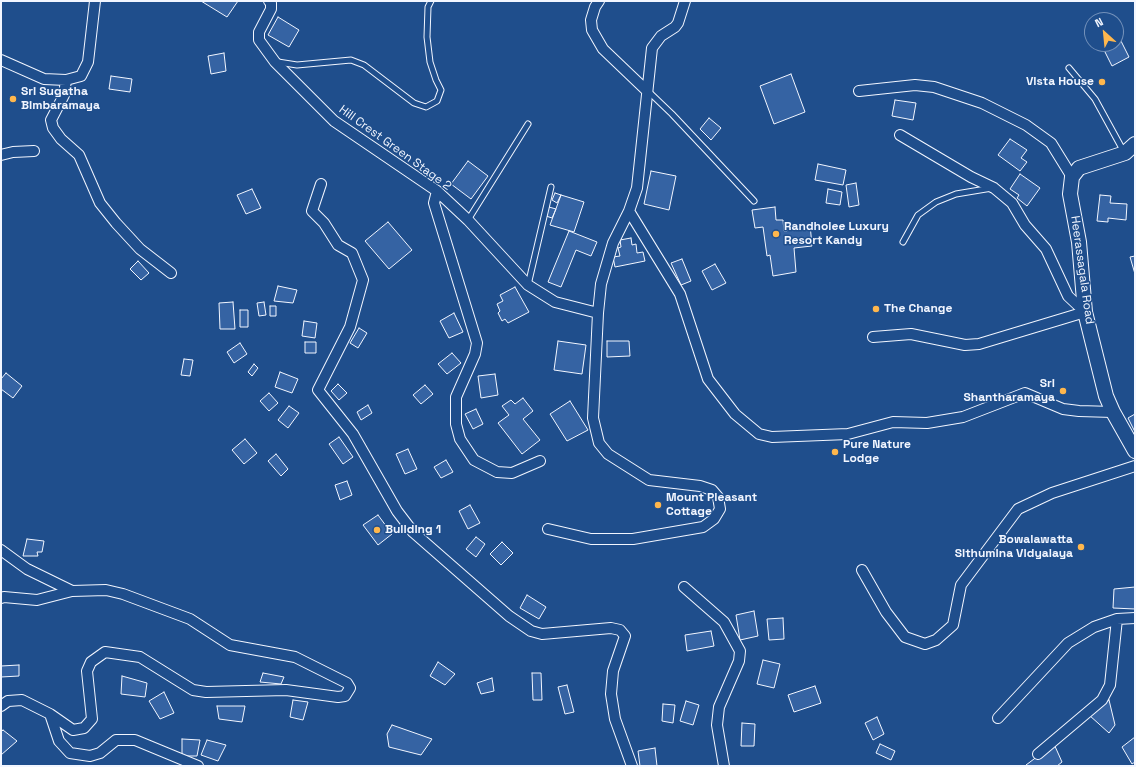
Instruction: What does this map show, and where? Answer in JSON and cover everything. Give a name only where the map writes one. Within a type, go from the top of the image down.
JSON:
[{"type":"street","points":[[1,60],[44,79],[66,80],[81,76],[88,62],[95,1]]},
{"type":"street","name":"Hill Crest Green Stage 2","points":[[269,1],[271,2],[272,9],[259,32],[259,40],[275,62],[334,121],[436,191],[468,220],[528,285],[555,302],[598,313]]},
{"type":"street","points":[[599,1],[591,20],[592,30],[604,49],[647,91]]},
{"type":"street","points":[[548,529],[591,539],[633,539],[703,527],[714,519],[720,509],[718,497],[712,490],[700,486],[649,480],[608,454],[599,443],[593,418],[598,313],[601,284],[613,243],[629,211],[637,188],[652,48],[661,36],[675,27],[678,23],[685,1]]},
{"type":"street","points":[[66,80],[64,95],[51,120],[53,128],[61,139],[79,155],[100,203],[116,223],[140,249],[171,273]]},
{"type":"street","points":[[859,91],[915,85],[934,87],[982,103],[1026,125],[1051,143],[1072,177],[1079,168],[1132,151]]},
{"type":"street","points":[[873,337],[911,334],[965,344],[979,344],[1085,312],[1068,296],[1046,249],[1025,225],[1012,203],[994,188],[972,178],[900,135]]},
{"type":"street","points":[[1,155],[13,152],[34,151]]},
{"type":"street","name":"Heerassagala Road","points":[[1072,177],[1070,194],[1079,242],[1085,312],[1106,396],[1113,412],[1135,451]]},
{"type":"street","points":[[321,184],[312,210],[324,223],[338,245],[352,253],[363,280],[350,327],[318,390],[353,434],[397,511],[413,532],[509,616],[531,631],[542,634],[612,628],[620,630],[625,636],[613,671],[611,694],[615,718],[632,766]]},
{"type":"street","points":[[436,191],[434,203],[477,343],[475,354],[456,398],[456,424],[460,439],[474,460],[497,472],[512,473],[540,462]]},
{"type":"street","points":[[629,211],[680,294],[708,379],[736,414],[759,434],[772,437],[848,434],[893,422],[927,423],[963,417],[1025,394],[1063,409],[1113,412]]},
{"type":"street","points":[[862,570],[886,612],[905,636],[924,644],[936,640],[953,625],[961,586],[1018,509],[1052,493],[1135,466]]},
{"type":"street","points":[[1,550],[27,569],[72,591]]},
{"type":"street","points":[[684,587],[724,622],[740,651],[739,661],[719,708],[717,725],[724,766]]},
{"type":"street","points":[[1,598],[37,600],[72,591],[106,590],[124,594],[190,619],[230,645],[295,657],[346,683],[350,688],[345,696],[338,697],[286,690],[206,692],[193,690],[140,657],[104,652],[91,662],[87,671],[92,719],[84,728],[73,730],[50,714],[22,700],[8,701],[1,706]]},
{"type":"street","points":[[998,718],[1068,643],[1094,627],[1117,619],[1135,618]]},
{"type":"street","points":[[1038,754],[1102,700],[1110,685],[1117,619]]},
{"type":"street","points":[[50,714],[59,741],[70,753],[90,756],[100,753],[116,740],[135,740],[198,766]]},
{"type":"lane","points":[[275,62],[297,65],[351,60],[364,65],[414,103],[426,107],[437,101],[441,90],[430,62],[427,37],[428,7],[432,1]]},
{"type":"lane","points":[[1069,68],[1095,99],[1132,151]]},
{"type":"lane","points":[[647,91],[672,114],[754,201]]},
{"type":"lane","points":[[468,220],[528,124]]},
{"type":"lane","points":[[528,285],[551,187]]},
{"type":"lane","points":[[903,242],[918,216],[936,202],[956,194],[994,188]]},
{"type":"building","points":[[201,1],[238,1],[227,17]]},
{"type":"building","points":[[278,17],[299,30],[289,47],[268,35]]},
{"type":"building","points":[[1124,47],[1129,57],[1112,66],[1105,52],[1124,52]]},
{"type":"building","points":[[224,53],[226,71],[211,74],[208,56]]},
{"type":"building","points":[[791,74],[805,112],[774,124],[760,86]]},
{"type":"building","points":[[111,76],[132,79],[130,92],[109,89]]},
{"type":"building","points":[[895,100],[916,103],[913,120],[892,116]]},
{"type":"building","points":[[709,118],[721,128],[711,140],[700,129]]},
{"type":"building","points":[[1010,139],[1027,150],[1021,158],[1027,162],[1020,171],[998,155]]},
{"type":"building","points":[[468,161],[488,176],[471,199],[451,184]]},
{"type":"building","points":[[818,164],[846,170],[843,185],[815,180]]},
{"type":"building","points":[[651,171],[676,176],[669,210],[644,204]]},
{"type":"building","points":[[1020,174],[1040,188],[1027,206],[1017,198],[1019,195],[1010,189]]},
{"type":"building","points":[[856,183],[859,205],[849,207],[846,185]]},
{"type":"building","points":[[252,189],[261,208],[246,214],[237,195]]},
{"type":"building","points":[[828,189],[842,192],[840,205],[826,203]]},
{"type":"building","points":[[555,193],[561,195],[557,203],[552,200]]},
{"type":"building","points":[[561,195],[584,202],[574,232],[550,225]]},
{"type":"building","points":[[1100,195],[1111,196],[1110,203],[1127,204],[1126,220],[1108,218],[1108,222],[1097,221]]},
{"type":"building","points":[[549,207],[556,209],[552,218],[546,216]]},
{"type":"building","points":[[775,207],[776,220],[783,220],[784,231],[787,231],[787,227],[810,224],[812,246],[794,248],[796,272],[773,276],[770,255],[767,256],[763,227],[755,228],[752,210]]},
{"type":"building","points":[[388,222],[412,250],[389,269],[365,241]]},
{"type":"building","points":[[569,231],[597,242],[591,256],[576,250],[561,287],[548,282]]},
{"type":"building","points":[[631,238],[632,245],[636,244],[637,253],[643,252],[645,261],[615,267],[613,257],[620,256],[618,248],[621,247],[620,240]]},
{"type":"building","points":[[1135,256],[1135,274],[1130,257]]},
{"type":"building","points":[[682,259],[691,281],[681,285],[671,263]]},
{"type":"building","points":[[138,261],[149,273],[141,280],[130,269]]},
{"type":"building","points":[[715,264],[726,283],[712,290],[702,271]]},
{"type":"building","points":[[278,286],[297,290],[293,303],[274,301]]},
{"type":"building","points":[[515,287],[529,312],[508,323],[505,319],[502,321],[498,313],[500,311],[497,304],[503,301],[500,295]]},
{"type":"building","points":[[233,302],[235,329],[220,329],[219,303]]},
{"type":"building","points":[[264,302],[266,315],[259,316],[257,303]]},
{"type":"building","points":[[270,306],[276,306],[276,316],[270,316]]},
{"type":"building","points":[[240,310],[248,310],[248,327],[240,327]]},
{"type":"building","points":[[454,313],[463,332],[449,338],[440,321]]},
{"type":"building","points":[[304,321],[317,323],[315,338],[302,336]]},
{"type":"building","points":[[359,328],[367,333],[358,348],[350,343]]},
{"type":"building","points":[[558,341],[586,345],[582,374],[554,370]]},
{"type":"building","points":[[607,341],[629,341],[630,356],[607,357]]},
{"type":"building","points":[[305,342],[316,342],[316,353],[305,353]]},
{"type":"building","points":[[240,343],[247,354],[234,363],[227,352]]},
{"type":"building","points":[[452,353],[461,363],[447,374],[438,364]]},
{"type":"building","points":[[184,359],[193,360],[190,376],[181,375]]},
{"type":"building","points":[[254,364],[258,368],[252,376],[248,372]]},
{"type":"building","points":[[280,372],[298,379],[292,393],[275,387]]},
{"type":"building","points":[[6,373],[22,386],[13,398],[1,389],[1,379]]},
{"type":"building","points":[[495,374],[498,395],[481,398],[478,376]]},
{"type":"building","points":[[338,384],[347,393],[339,400],[331,391]]},
{"type":"building","points":[[425,385],[433,394],[421,404],[413,395]]},
{"type":"building","points":[[269,393],[278,403],[269,411],[260,401]]},
{"type":"building","points":[[523,398],[533,411],[523,419],[540,440],[522,454],[498,423],[509,415],[502,406],[511,400],[515,404]]},
{"type":"building","points":[[570,401],[588,430],[567,441],[550,414]]},
{"type":"building","points":[[368,405],[372,413],[361,420],[357,412]]},
{"type":"building","points":[[289,406],[299,413],[288,428],[278,420]]},
{"type":"building","points":[[476,409],[483,424],[473,429],[465,414]]},
{"type":"building","points":[[1135,414],[1135,432],[1128,418]]},
{"type":"building","points":[[339,437],[353,457],[343,464],[329,444]]},
{"type":"building","points":[[245,439],[257,453],[244,464],[232,450]]},
{"type":"building","points":[[408,449],[417,469],[405,474],[396,454]]},
{"type":"building","points":[[276,454],[288,469],[281,476],[268,461]]},
{"type":"building","points":[[446,460],[453,472],[441,478],[434,467]]},
{"type":"building","points":[[347,481],[352,495],[340,500],[335,485]]},
{"type":"building","points":[[470,505],[480,523],[468,529],[459,511]]},
{"type":"building","name":"Building 1","points":[[378,515],[392,534],[378,545],[363,525]]},
{"type":"building","points":[[476,537],[485,544],[476,557],[466,549]]},
{"type":"building","points":[[27,539],[44,541],[42,552],[37,552],[38,556],[23,556]]},
{"type":"building","points":[[502,542],[513,553],[501,565],[490,554]]},
{"type":"building","points":[[1135,587],[1135,609],[1113,608],[1114,589]]},
{"type":"building","points":[[527,595],[546,607],[539,619],[520,608]]},
{"type":"building","points":[[754,611],[758,636],[740,640],[736,615]]},
{"type":"building","points":[[783,618],[784,639],[769,640],[767,619]]},
{"type":"building","points":[[711,631],[714,646],[687,651],[685,635]]},
{"type":"building","points":[[763,660],[780,664],[774,688],[757,684]]},
{"type":"building","points":[[438,662],[455,674],[445,685],[430,676]]},
{"type":"building","points":[[19,665],[19,676],[1,677],[1,666]]},
{"type":"building","points":[[263,673],[284,677],[281,684],[260,682]]},
{"type":"building","points":[[532,673],[541,673],[542,700],[533,700]]},
{"type":"building","points":[[122,676],[147,683],[145,697],[121,694]]},
{"type":"building","points":[[492,678],[494,691],[481,694],[477,683]]},
{"type":"building","points":[[567,685],[574,712],[565,714],[558,687]]},
{"type":"building","points":[[815,686],[821,703],[794,712],[788,695]]},
{"type":"building","points":[[164,692],[174,713],[160,719],[149,701]]},
{"type":"building","points":[[293,700],[308,702],[303,720],[290,717]]},
{"type":"building","points":[[1109,700],[1115,725],[1109,733],[1089,715]]},
{"type":"building","points":[[686,701],[699,705],[693,725],[680,721]]},
{"type":"building","points":[[663,704],[675,705],[673,723],[662,721]]},
{"type":"building","points":[[217,706],[245,706],[242,722],[219,719]]},
{"type":"building","points":[[877,717],[884,734],[873,740],[865,723]]},
{"type":"building","points":[[742,723],[755,724],[754,746],[741,746]]},
{"type":"building","points":[[392,725],[432,739],[421,755],[389,747],[387,734]]},
{"type":"building","points":[[3,730],[17,741],[1,755],[1,732]]},
{"type":"building","points":[[1135,737],[1135,762],[1132,764],[1122,747]]},
{"type":"building","points":[[182,739],[200,740],[197,756],[182,756]]},
{"type":"building","points":[[207,740],[226,745],[218,761],[201,755]]},
{"type":"building","points":[[880,744],[895,751],[891,760],[876,753]]},
{"type":"building","points":[[1054,744],[1062,762],[1057,766],[1026,765]]},
{"type":"building","points":[[655,748],[657,766],[640,766],[638,751]]},
{"type":"place","name":"Vista House","points":[[1102,82]]},
{"type":"place","name":"Sri Sugatha Bimbaramaya","points":[[13,99]]},
{"type":"place","name":"Randholee Luxury Resort Kandy","points":[[776,234]]},
{"type":"place","name":"The Change","points":[[876,309]]},
{"type":"place","name":"Sri Shantharamaya","points":[[1063,391]]},
{"type":"place","name":"Pure Nature Lodge","points":[[835,452]]},
{"type":"place","name":"Mount Pleasant Cottage","points":[[658,505]]},
{"type":"place","name":"Building 1","points":[[377,530]]},
{"type":"place","name":"Bowalawatta Sithumina Vidyalaya","points":[[1081,547]]}]
